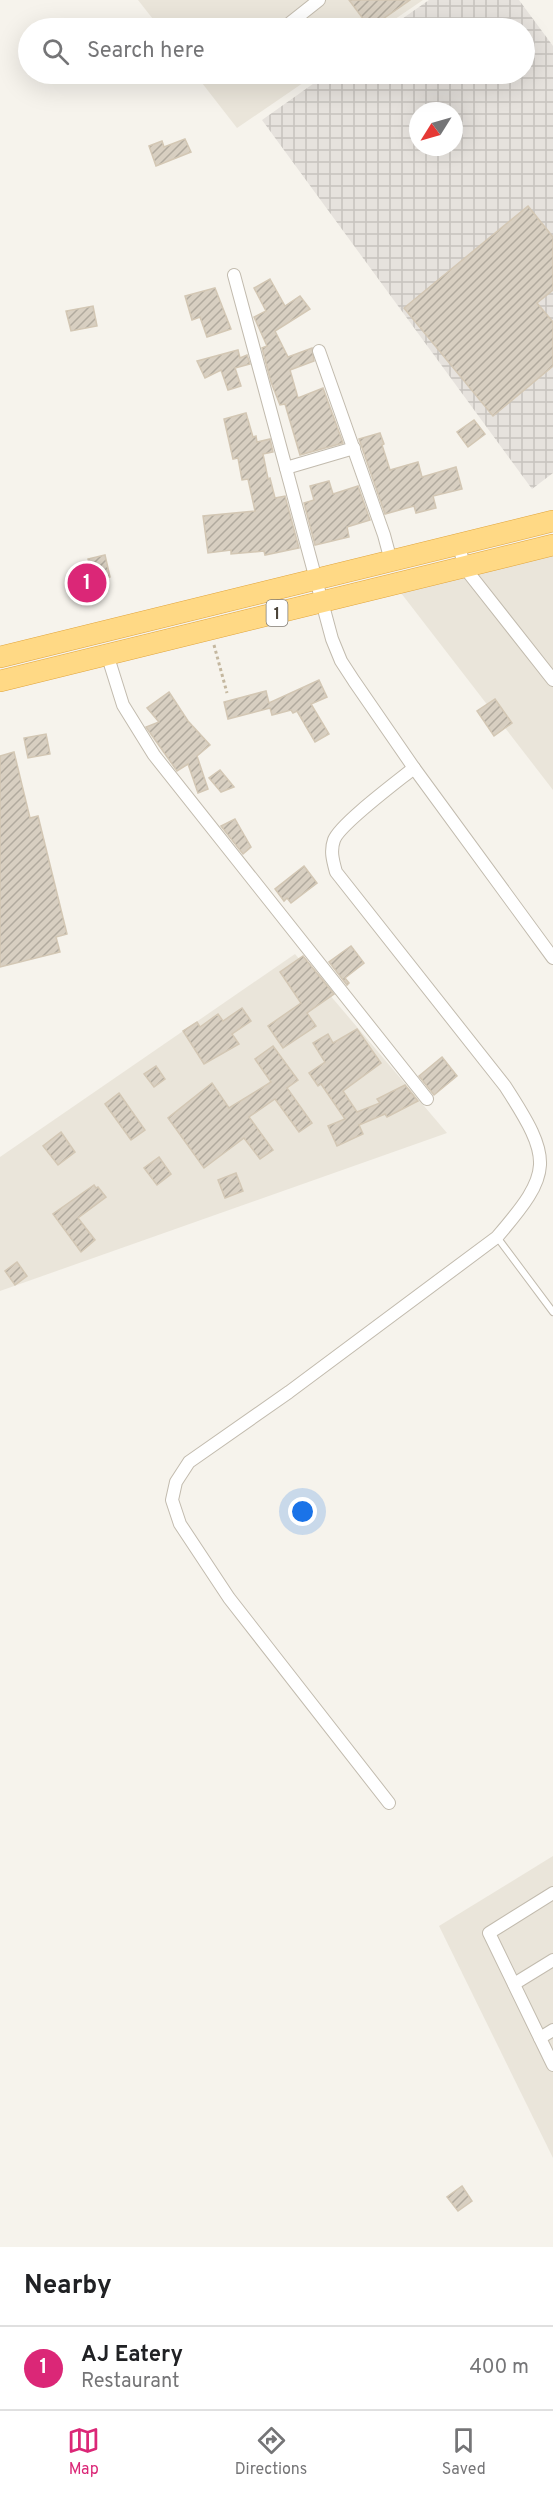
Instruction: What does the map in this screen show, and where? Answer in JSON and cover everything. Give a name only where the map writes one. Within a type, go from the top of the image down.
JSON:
[{"type":"highway","name":"1","points":[[0,657],[553,521]]},
{"type":"highway","name":"1","points":[[0,681],[553,545]]},
{"type":"highway","points":[[36,648],[42,670]]},
{"type":"street","points":[[296,18],[319,0]]},
{"type":"street","points":[[234,275],[322,601],[341,661],[414,768],[553,958]]},
{"type":"street","points":[[319,351],[391,561]]},
{"type":"street","points":[[286,468],[354,448]]},
{"type":"street","points":[[459,544],[464,567],[553,680]]},
{"type":"street","points":[[107,654],[123,705],[154,755],[427,1099]]},
{"type":"street","points":[[389,1803],[222,1589],[180,1524],[172,1500],[176,1482],[189,1462],[289,1392],[497,1238],[522,1214],[540,1191],[547,1167],[542,1145],[505,1086],[336,872],[332,856],[334,838],[348,823],[414,768]]},
{"type":"street","points":[[553,1893],[489,1933],[553,2065]]},
{"type":"street","points":[[514,1984],[553,1960]]},
{"type":"street","points":[[540,2038],[553,2030]]},
{"type":"lane","points":[[497,1238],[553,1312]]},
{"type":"path","points":[[210,629],[226,693]]},
{"type":"shaded area","points":[[138,0],[423,0],[397,18],[152,18]]},
{"type":"shaded area","points":[[429,0],[519,0],[532,18],[403,18]]},
{"type":"shaded area","points":[[535,22],[553,46],[553,473],[532,489],[262,120],[313,84],[535,84]]},
{"type":"shaded area","points":[[203,84],[301,84],[237,128]]},
{"type":"shaded area","points":[[553,554],[553,790],[401,593]]},
{"type":"shaded area","points":[[295,954],[447,1133],[0,1291],[0,1157]]},
{"type":"shaded area","points":[[553,1856],[553,2158],[439,1926]]},
{"type":"building","points":[[349,0],[410,0],[384,18],[362,18]]},
{"type":"building","points":[[185,139],[191,152],[156,166],[149,146],[162,141],[164,147]]},
{"type":"building","points":[[528,206],[553,237],[553,290],[537,303],[553,322],[553,366],[493,416],[404,308]]},
{"type":"building","points":[[270,279],[285,306],[300,296],[310,309],[275,331],[288,357],[312,348],[314,361],[290,370],[298,398],[323,388],[343,443],[300,455],[285,404],[280,405],[271,382],[262,348],[267,346],[254,317],[266,311],[254,288]]},
{"type":"building","points":[[215,288],[231,329],[207,337],[200,317],[192,320],[185,296]]},
{"type":"building","points":[[93,306],[97,326],[71,331],[66,311]]},
{"type":"building","points":[[238,350],[240,358],[247,355],[250,364],[235,368],[241,386],[228,390],[221,370],[205,378],[197,361]]},
{"type":"building","points":[[246,413],[253,437],[256,436],[257,442],[270,439],[273,452],[263,454],[268,479],[270,478],[275,498],[285,496],[299,548],[265,555],[264,551],[231,554],[231,550],[208,553],[203,516],[255,511],[248,479],[242,480],[238,458],[233,459],[224,419]]},
{"type":"building","points":[[474,420],[485,434],[468,447],[457,432]]},
{"type":"building","points":[[380,433],[390,470],[418,462],[422,477],[456,467],[462,489],[433,496],[436,508],[416,513],[414,506],[385,514],[359,439]]},
{"type":"building","points":[[329,481],[333,494],[358,486],[370,520],[347,527],[349,537],[315,545],[304,503],[314,500],[310,486]]},
{"type":"building","points":[[105,555],[110,577],[94,581],[88,559]]},
{"type":"building","points":[[319,680],[327,697],[311,704],[329,734],[315,742],[297,711],[293,713],[291,710],[272,715],[270,708],[228,719],[224,702],[266,691],[269,703]]},
{"type":"building","points":[[169,692],[188,721],[210,745],[197,756],[208,789],[198,793],[188,764],[177,771],[146,727],[159,722],[147,708]]},
{"type":"building","points":[[495,699],[512,723],[494,736],[477,711]]},
{"type":"building","points":[[46,734],[50,754],[28,758],[24,738]]},
{"type":"building","points":[[14,752],[30,818],[38,816],[67,934],[56,937],[60,952],[0,967],[0,756]]},
{"type":"building","points":[[220,770],[234,787],[221,792],[209,778]]},
{"type":"building","points":[[235,819],[251,847],[243,854],[221,826]]},
{"type":"building","points":[[304,866],[317,883],[291,903],[287,898],[284,901],[275,889]]},
{"type":"building","points":[[351,946],[364,963],[345,978],[349,983],[347,985],[329,962]]},
{"type":"building","points":[[303,956],[334,994],[307,1013],[316,1026],[283,1048],[268,1026],[301,1003],[280,972]]},
{"type":"building","points":[[242,1008],[251,1021],[232,1034],[239,1044],[204,1064],[183,1031],[197,1022],[200,1027],[218,1014],[223,1021]]},
{"type":"building","points":[[357,1029],[381,1063],[343,1091],[357,1112],[380,1103],[377,1099],[405,1085],[418,1101],[387,1117],[385,1114],[359,1125],[363,1134],[337,1146],[328,1126],[345,1119],[321,1084],[318,1086],[309,1073],[325,1062],[313,1043],[328,1034],[333,1043]]},
{"type":"building","points":[[273,1046],[298,1080],[287,1088],[312,1123],[299,1132],[275,1099],[249,1117],[273,1150],[260,1159],[244,1138],[204,1168],[168,1118],[212,1083],[229,1108],[271,1082],[255,1059]]},
{"type":"building","points":[[442,1057],[457,1076],[434,1095],[419,1076]]},
{"type":"building","points":[[156,1066],[165,1079],[154,1087],[144,1074]]},
{"type":"building","points":[[119,1093],[145,1130],[131,1140],[105,1104]]},
{"type":"building","points":[[61,1132],[75,1152],[58,1165],[43,1146]]},
{"type":"building","points":[[159,1157],[171,1174],[157,1185],[144,1168]]},
{"type":"building","points":[[236,1173],[243,1191],[225,1198],[218,1180]]},
{"type":"building","points":[[94,1185],[106,1197],[78,1218],[95,1240],[81,1252],[53,1214]]},
{"type":"building","points":[[17,1262],[27,1276],[15,1285],[5,1271]]},
{"type":"building","points":[[462,2186],[472,2201],[458,2211],[447,2197]]},
{"type":"place","name":"AJ Eatery","points":[[87,583]]}]
